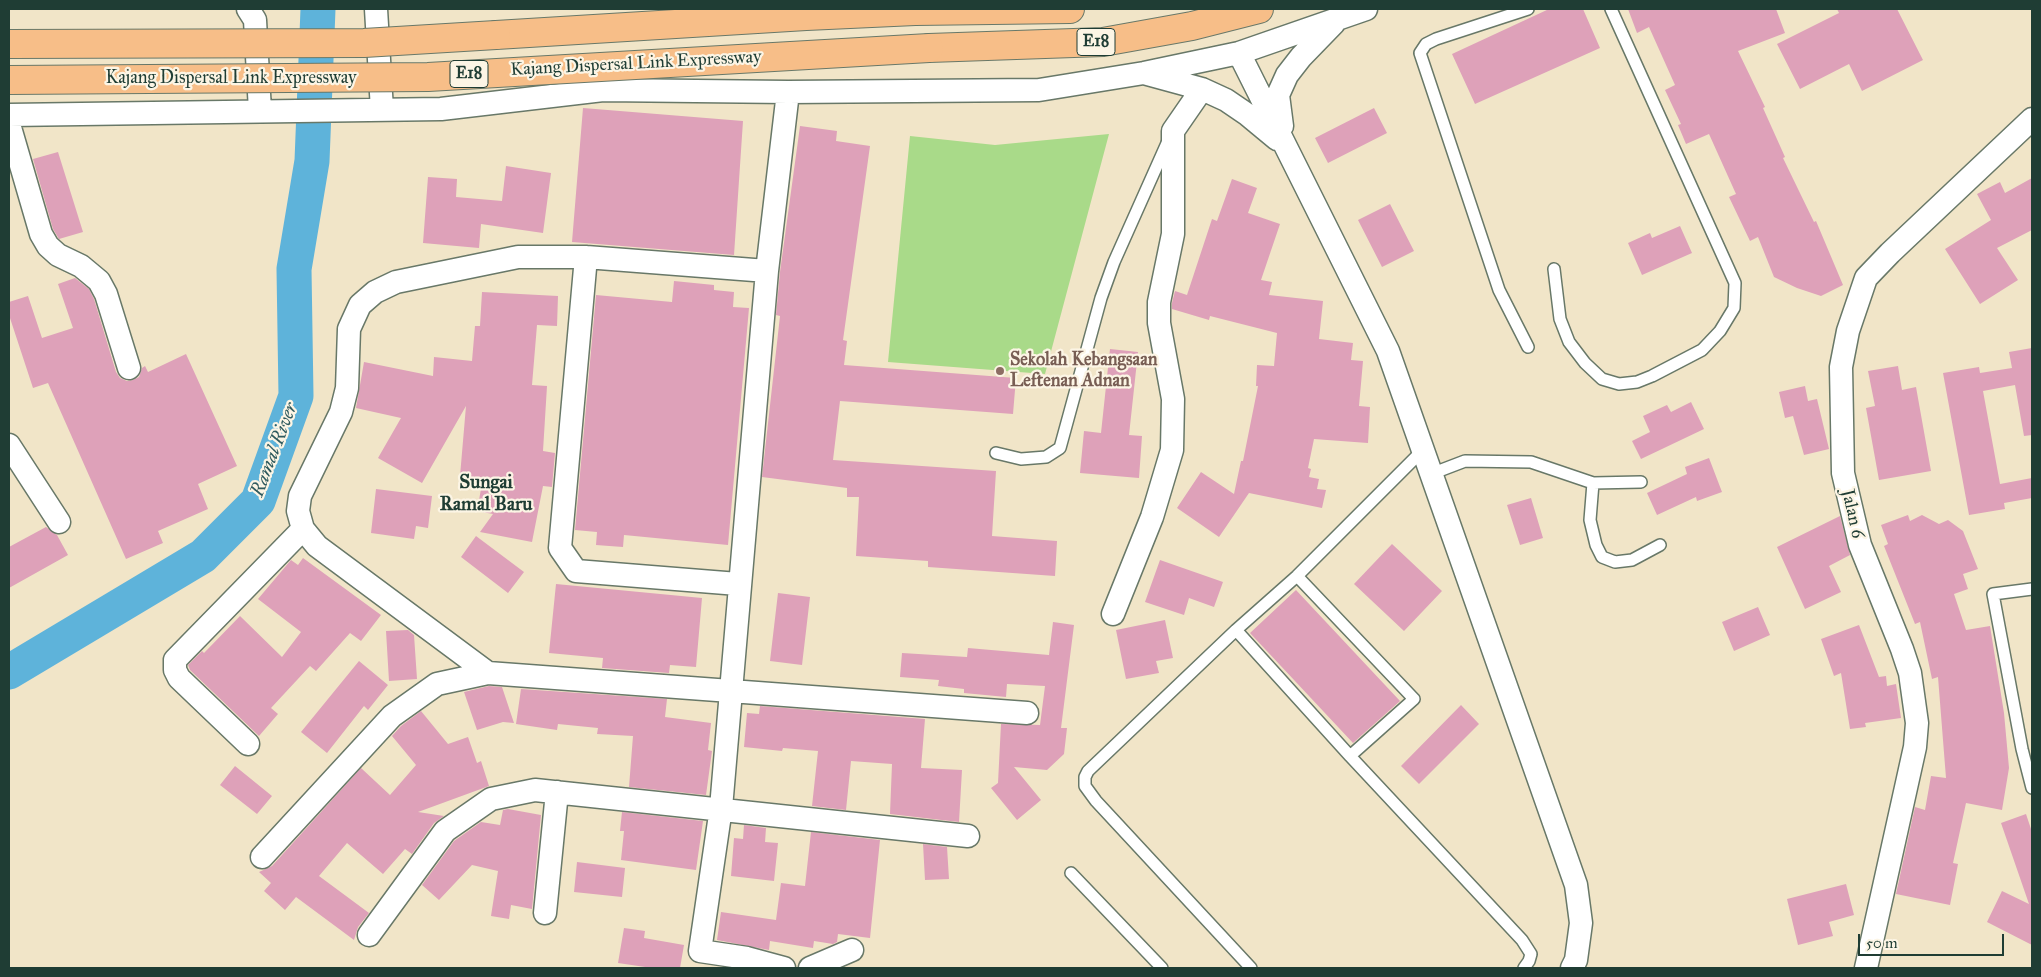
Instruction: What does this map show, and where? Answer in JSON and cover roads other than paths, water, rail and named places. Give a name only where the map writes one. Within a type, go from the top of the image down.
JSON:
[{"type":"highway","name":"Kajang Dispersal Link Expressway","points":[[9,44],[364,43],[920,10],[1070,9]]},
{"type":"highway","name":"Kajang Dispersal Link Expressway","points":[[9,80],[428,77],[929,48],[1103,42],[1192,26],[1260,9]]},
{"type":"street","points":[[9,114],[441,109],[603,90],[788,92],[1039,90],[1144,73],[1239,53],[1366,9]]},
{"type":"street","points":[[256,12],[260,111]]},
{"type":"street","points":[[371,110],[378,12]]},
{"type":"street","points":[[1284,144],[1278,95],[1287,75],[1301,57],[1337,20]]},
{"type":"street","points":[[1239,53],[1388,351],[1576,885],[1581,923],[1576,960],[1572,968]]},
{"type":"street","points":[[1144,73],[1202,89],[1226,100],[1248,114],[1284,144]]},
{"type":"street","points":[[1113,614],[1152,517],[1172,450],[1173,399],[1159,323],[1159,302],[1173,234],[1173,131],[1202,89]]},
{"type":"street","points":[[784,968],[747,958],[700,951],[720,808],[731,690],[738,584],[767,271],[788,92]]},
{"type":"street","name":"Jalan 6","points":[[1866,968],[1915,747],[1917,722],[1910,673],[1860,545],[1843,473],[1841,367],[1848,331],[1866,278],[2032,119]]},
{"type":"street","points":[[9,124],[41,234],[48,246],[58,255],[81,266],[99,281],[106,294],[129,368]]},
{"type":"street","points":[[488,673],[317,546],[303,529],[298,511],[300,496],[341,412],[347,388],[349,329],[360,306],[375,292],[396,282],[518,257],[586,257],[767,271]]},
{"type":"street","points":[[586,257],[560,548],[576,571],[738,584]]},
{"type":"street","points":[[9,445],[59,522]]},
{"type":"street","points":[[248,744],[179,678],[174,670],[175,660],[303,529]]},
{"type":"street","points":[[262,857],[392,716],[437,684],[488,673],[1027,713]]},
{"type":"street","points":[[369,935],[445,831],[491,799],[536,790],[720,808],[968,836]]},
{"type":"street","points":[[545,912],[558,792]]},
{"type":"street","points":[[810,968],[852,950]]},
{"type":"lane","points":[[1528,9],[1436,39],[1426,44],[1420,53],[1499,290],[1528,347]]},
{"type":"lane","points":[[1554,270],[1560,319],[1569,342],[1585,364],[1602,379],[1619,384],[1637,382],[1652,376],[1702,350],[1720,332],[1734,308],[1735,284],[1611,9]]},
{"type":"lane","points":[[996,453],[1021,459],[1046,457],[1060,448],[1101,298],[1114,262],[1173,131]]},
{"type":"lane","points":[[1252,968],[1096,801],[1088,791],[1084,781],[1088,771],[1236,630],[1297,576],[1422,451]]},
{"type":"lane","points":[[1431,474],[1465,461],[1531,462],[1593,484],[1641,482]]},
{"type":"lane","points":[[1593,484],[1590,520],[1596,545],[1602,557],[1615,562],[1632,560],[1660,545]]},
{"type":"lane","points":[[1297,576],[1414,699],[1350,756]]},
{"type":"lane","points":[[2032,588],[1993,594],[2032,788]]},
{"type":"lane","points":[[1236,630],[1350,756],[1522,940],[1531,954],[1530,961],[1524,968]]},
{"type":"lane","points":[[1071,873],[1162,968]]},
{"type":"waterway","name":"Ramal River","points":[[9,672],[203,556],[258,501],[296,396],[294,269],[312,161],[318,9]]},
{"type":"place","name":"Sekolah Kebangsaan Leftenan Adnan","points":[[1000,371]]},
{"type":"district","name":"Sungai Ramal Baru","points":[[486,494]]}]
